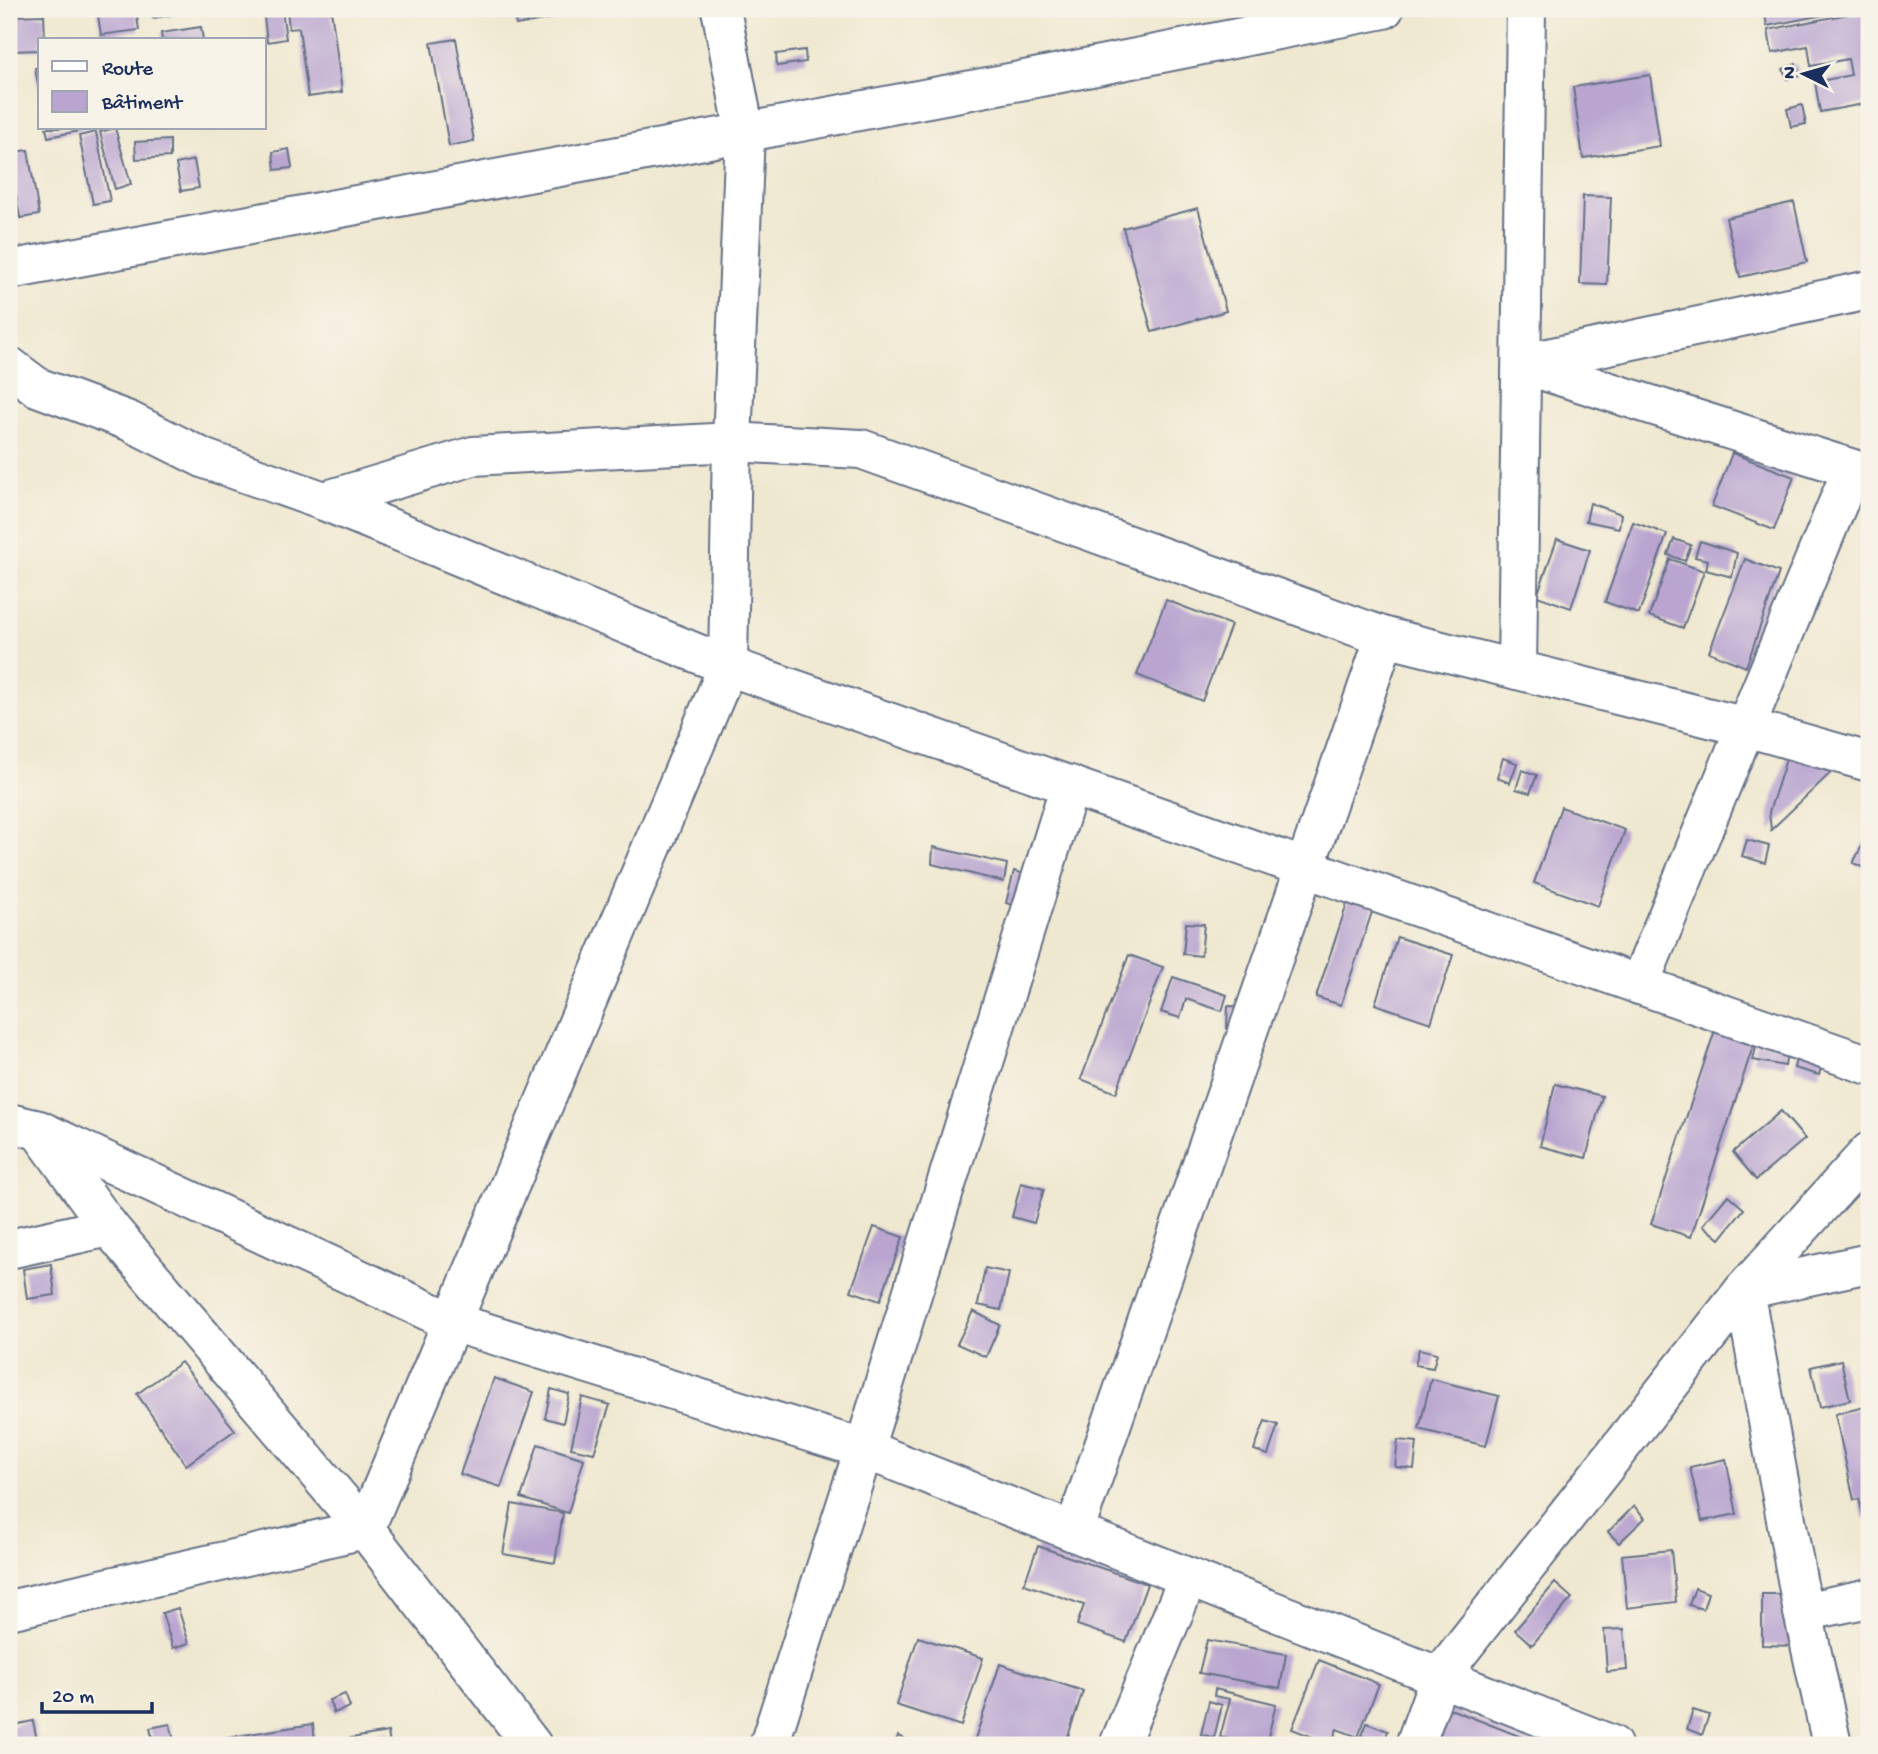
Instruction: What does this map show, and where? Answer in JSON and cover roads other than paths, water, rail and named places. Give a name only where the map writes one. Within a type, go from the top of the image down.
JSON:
[{"type":"street","points":[[365,1529],[727,666],[732,442],[745,133],[721,9]]},
{"type":"street","points":[[9,270],[1030,79],[1384,9]]},
{"type":"street","points":[[1517,670],[1525,9]]},
{"type":"street","points":[[1522,364],[1869,290]]},
{"type":"street","points":[[1522,364],[1861,472],[1746,727],[1639,985]]},
{"type":"street","points":[[9,366],[37,387],[129,421],[205,459],[324,501],[727,666],[1869,1065]]},
{"type":"street","points":[[324,501],[473,456],[732,442],[861,449],[1385,637],[1746,727],[1869,762]]},
{"type":"street","points":[[1074,1532],[1385,637]]},
{"type":"street","points":[[769,1745],[1070,785]]},
{"type":"street","points":[[24,1127],[452,1322],[864,1449],[1612,1745]]},
{"type":"street","points":[[24,1127],[365,1529],[531,1745]]},
{"type":"street","points":[[1415,1745],[1440,1676],[1744,1290],[1869,1152]]},
{"type":"street","points":[[9,1249],[109,1227]]},
{"type":"street","points":[[1744,1290],[1869,1264]]},
{"type":"street","points":[[1744,1290],[1803,1612],[1832,1745]]},
{"type":"street","points":[[9,1610],[365,1529]]},
{"type":"street","points":[[1119,1745],[1188,1578]]},
{"type":"street","points":[[1803,1612],[1869,1598]]}]
